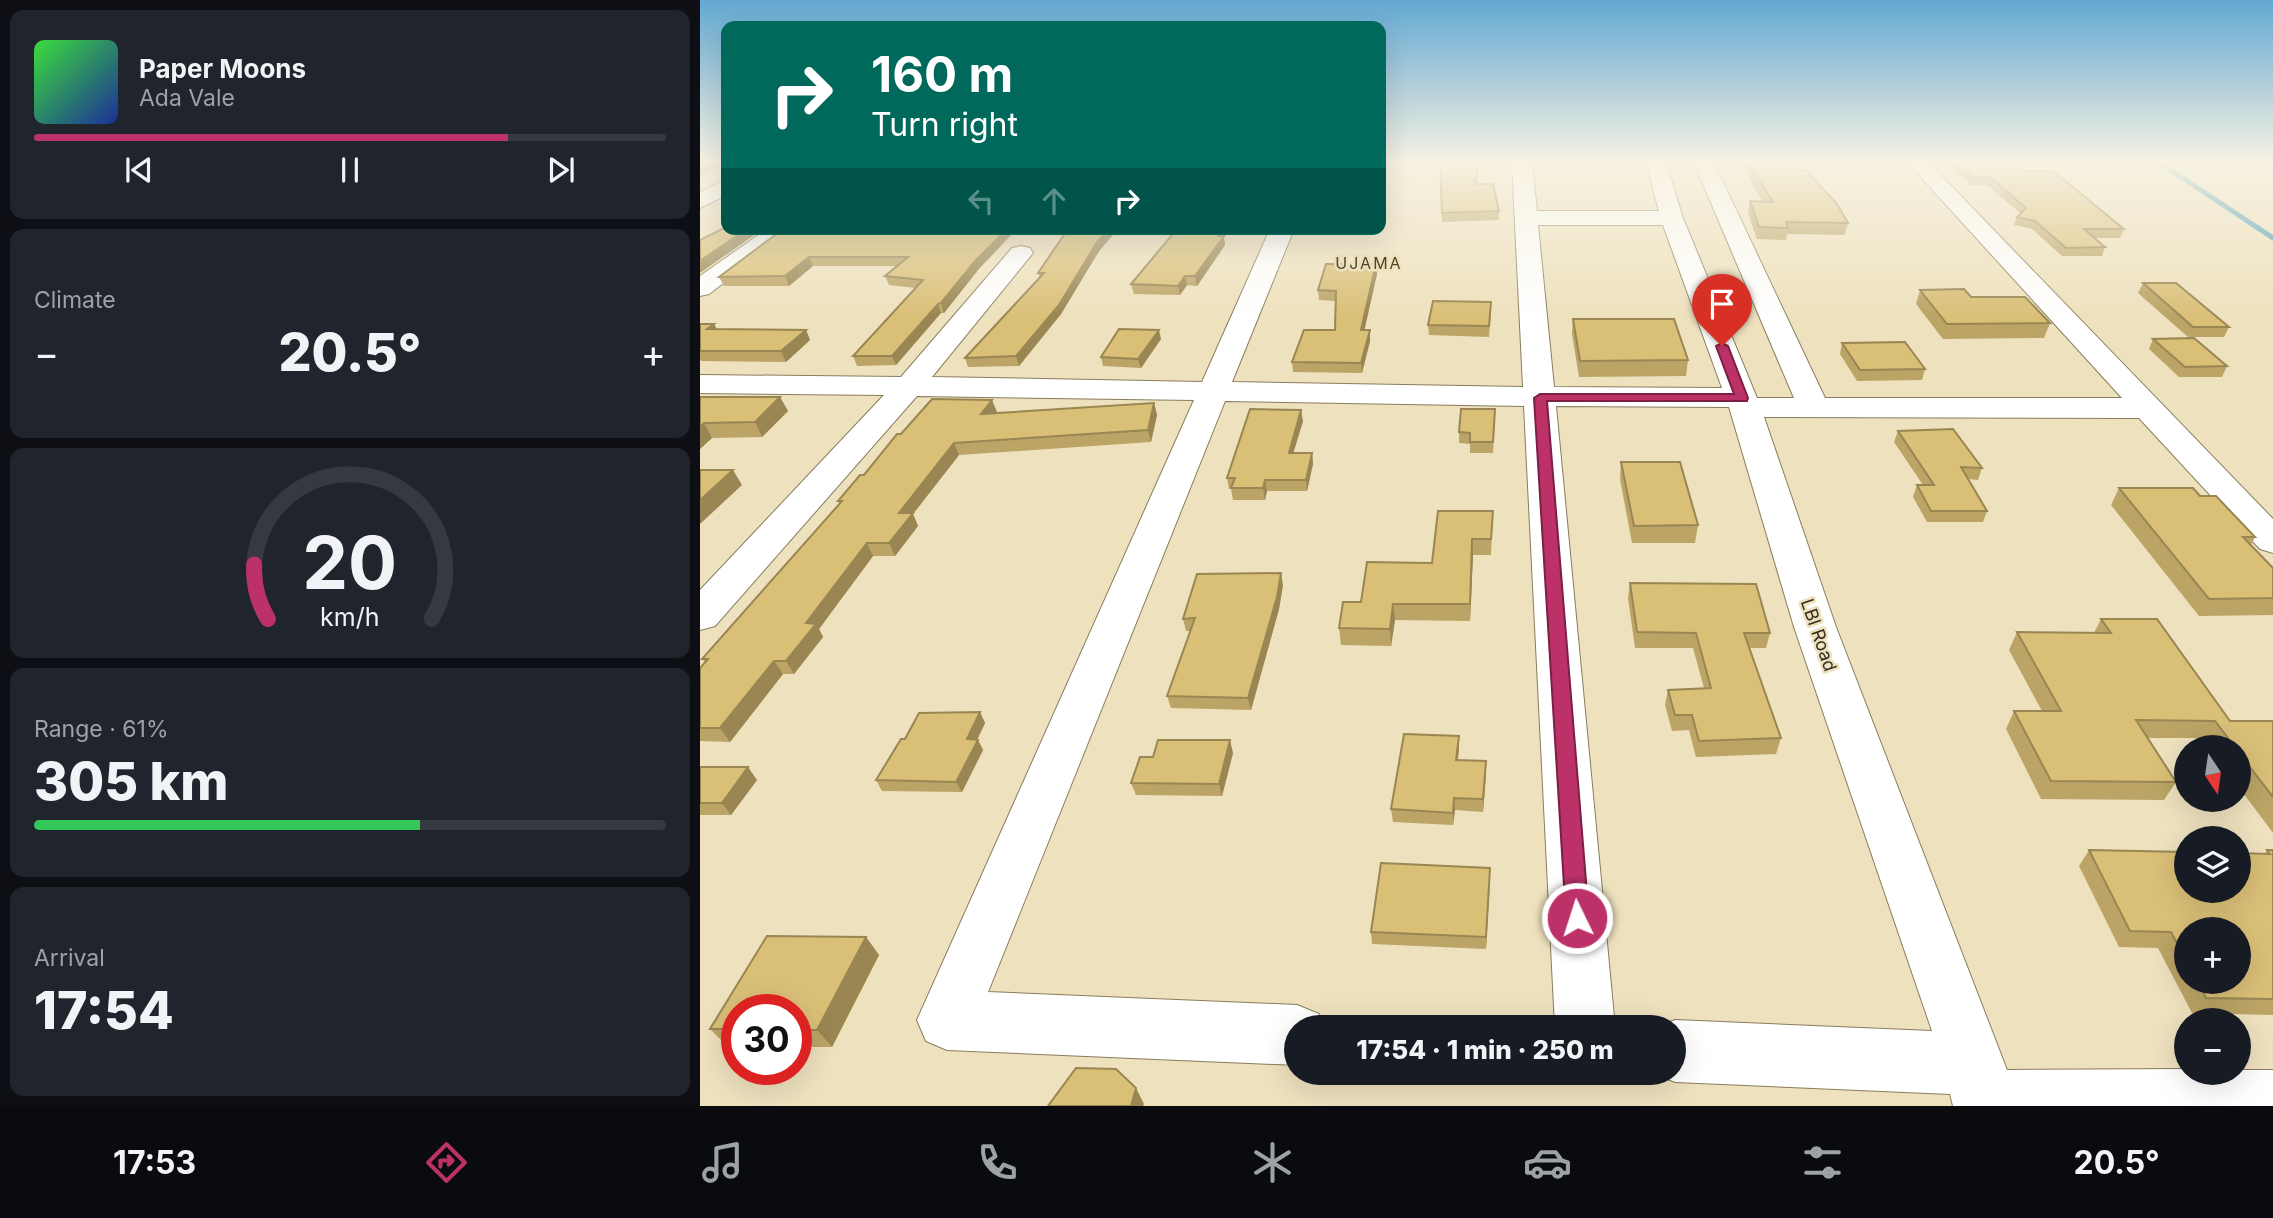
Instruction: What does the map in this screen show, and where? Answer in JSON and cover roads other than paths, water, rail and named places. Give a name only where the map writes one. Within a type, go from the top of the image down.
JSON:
[{"type":"street","points":[[1528,215],[1584,1015]]},
{"type":"street","name":"LBI Road","points":[[1671,215],[1744,403],[1815,627],[1981,1091]]},
{"type":"street","points":[[1727,215],[1814,408]]},
{"type":"street","points":[[1966,215],[2273,541]]},
{"type":"street","points":[[1528,218],[1672,218]]},
{"type":"street","points":[[700,288],[775,235]]},
{"type":"street","points":[[1279,235],[947,1020],[1284,1034]]},
{"type":"street","points":[[700,616],[910,385],[1021,253]]},
{"type":"street","points":[[700,384],[1215,389],[1744,403],[1814,408],[2148,408]]},
{"type":"street","points":[[1686,1052],[1981,1091],[2126,1100],[2273,1101]]},
{"type":"waterway","points":[[2238,215],[2273,238]]},
{"type":"district","name":"UJAMA","points":[[1369,263]]}]
